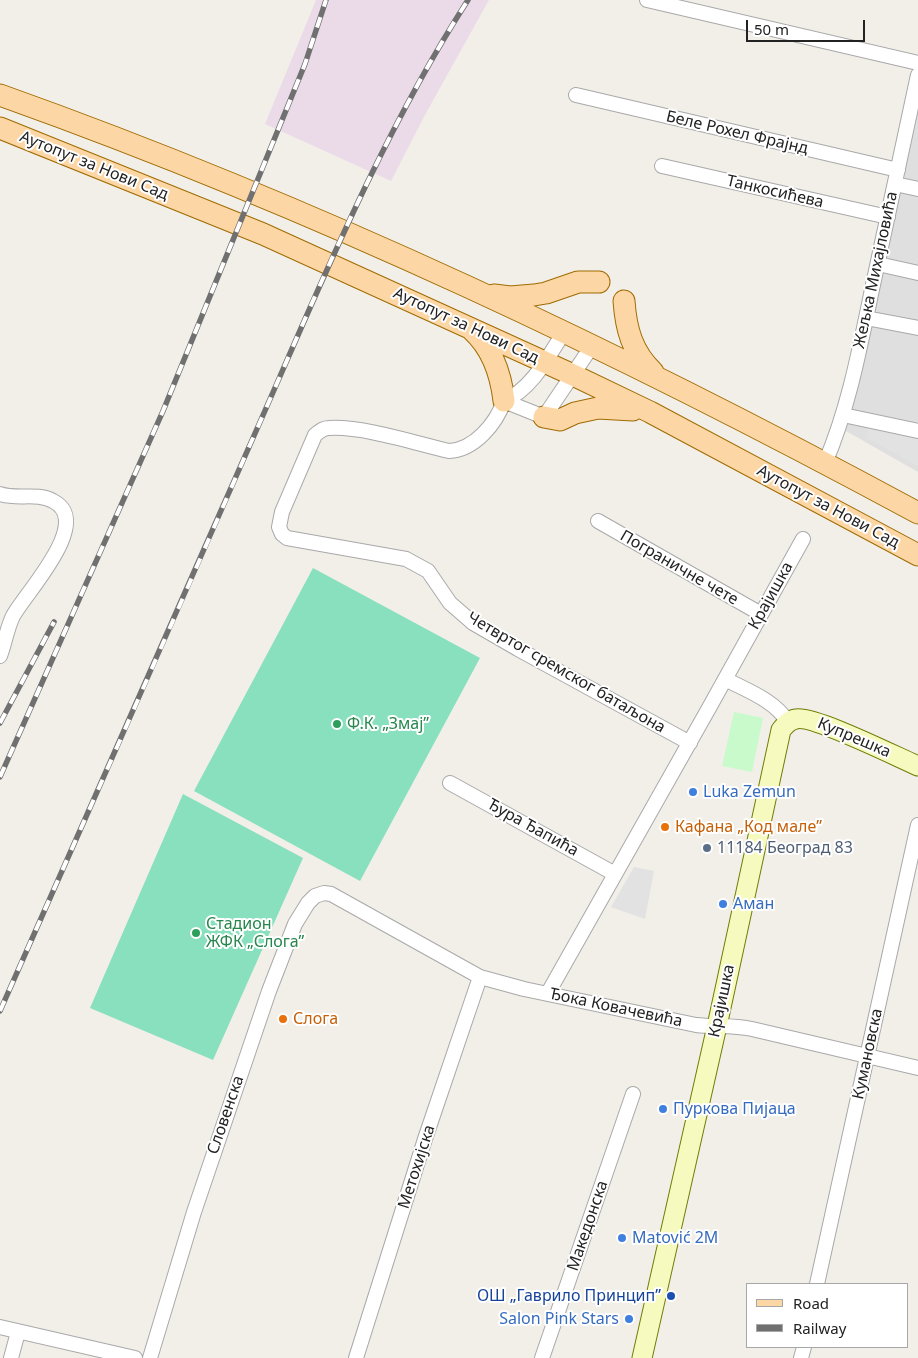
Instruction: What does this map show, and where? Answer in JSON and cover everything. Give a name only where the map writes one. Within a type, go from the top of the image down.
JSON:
[{"type":"main road","name":"Аутопут за Нови Сад","points":[[0,95],[112,136],[277,203],[484,294],[660,379],[825,463],[918,513]]},
{"type":"main road","name":"Аутопут за Нови Сад","points":[[0,128],[263,234],[573,375],[650,412],[918,555]]},
{"type":"main road","points":[[484,294],[510,297],[528,296],[546,293],[578,282],[599,282]]},
{"type":"main road","points":[[624,301],[628,335],[634,348],[644,364],[660,379]]},
{"type":"main road","points":[[468,327],[480,337],[494,360],[503,388],[504,401]]},
{"type":"main road","points":[[544,417],[560,420],[575,413],[607,407],[650,412]]},
{"type":"main road","name":"Купрешка","points":[[788,722],[796,718],[815,721],[918,766]]},
{"type":"main road","name":"Крајишка","points":[[642,1358],[717,1026],[779,737],[781,730],[788,722]]},
{"type":"street","points":[[647,0],[918,63]]},
{"type":"street","name":"Жељка Михајловића","points":[[825,463],[843,415],[896,177],[913,121],[918,75]]},
{"type":"street","name":"Беле Рохел Фрајнд","points":[[576,95],[896,177],[918,189]]},
{"type":"street","name":"Танкосићева","points":[[662,166],[888,217]]},
{"type":"street","points":[[878,264],[918,273]]},
{"type":"street","points":[[866,318],[918,328]]},
{"type":"street","points":[[504,401],[515,396],[525,388],[564,332]]},
{"type":"street","points":[[504,401],[544,417],[592,346]]},
{"type":"street","name":"Четвртог сремског батаљона","points":[[504,401],[494,421],[478,439],[458,451],[449,451],[349,429],[328,428],[321,430],[315,435],[282,512],[279,527],[282,534],[287,538],[406,559],[424,568],[454,607],[474,623],[690,743]]},
{"type":"street","points":[[843,415],[918,431]]},
{"type":"street","points":[[0,494],[41,497],[54,501],[63,509],[67,518],[65,531],[59,547],[49,565],[13,616],[0,656]]},
{"type":"street","name":"Пограничне чете","points":[[598,521],[761,614]]},
{"type":"street","name":"Крајишка","points":[[548,993],[803,539]]},
{"type":"street","points":[[726,679],[768,701],[782,712],[788,722]]},
{"type":"street","name":"Ђура Ђапића","points":[[450,783],[615,874]]},
{"type":"street","name":"Кумановска","points":[[817,1283],[918,824]]},
{"type":"street","name":"Словенска","points":[[150,1358],[194,1212],[268,991],[295,924],[308,903],[315,896],[324,893],[332,894]]},
{"type":"street","name":"Ђока Ковачевића","points":[[332,894],[480,977],[687,1023],[752,1029],[918,1068]]},
{"type":"street","name":"Метохијска","points":[[356,1358],[425,1139],[480,977]]},
{"type":"street","name":"Македонска","points":[[542,1358],[633,1094]]},
{"type":"street","points":[[0,1327],[135,1358]]},
{"type":"street","points":[[11,1358],[18,1332]]},
{"type":"shaded area","points":[[316,0],[489,0],[426,113],[391,181],[265,124]]},
{"type":"shaded area","points":[[918,106],[918,472],[846,431]]},
{"type":"shaded area","points":[[868,428],[918,437],[918,466],[867,438]]},
{"type":"shaded area","points":[[634,867],[654,871],[645,919],[611,907]]},
{"type":"green space","name":"Ф.К. „Змај”","points":[[313,568],[480,658],[360,881],[194,791]]},
{"type":"green space","points":[[734,712],[763,718],[752,772],[722,766]]},
{"type":"green space","name":"Стадион ЖФК „Слога”","points":[[183,794],[303,858],[213,1060],[90,1008]]},
{"type":"railway","points":[[0,777],[163,411],[305,64],[326,0]]},
{"type":"railway","points":[[0,1011],[350,219],[405,108],[435,53],[468,0]]},
{"type":"railway","points":[[0,723],[54,622]]},
{"type":"place","name":"Ф.К. „Змај”","points":[[337,724]]},
{"type":"place","name":"Luka Zemun","points":[[693,792]]},
{"type":"place","name":"Кафана „Код мале”","points":[[665,827]]},
{"type":"place","name":"11184 Београд 83","points":[[707,848]]},
{"type":"place","name":"Аман","points":[[723,904]]},
{"type":"place","name":"Стадион ЖФК „Слога”","points":[[196,933]]},
{"type":"place","name":"Слога","points":[[283,1019]]},
{"type":"place","name":"Пуркова Пијаца","points":[[663,1109]]},
{"type":"place","name":"Matović 2M","points":[[622,1238]]},
{"type":"place","name":"ОШ „Гаврило Принцип”","points":[[671,1296]]},
{"type":"place","name":"Salon Pink Stars","points":[[629,1319]]}]
